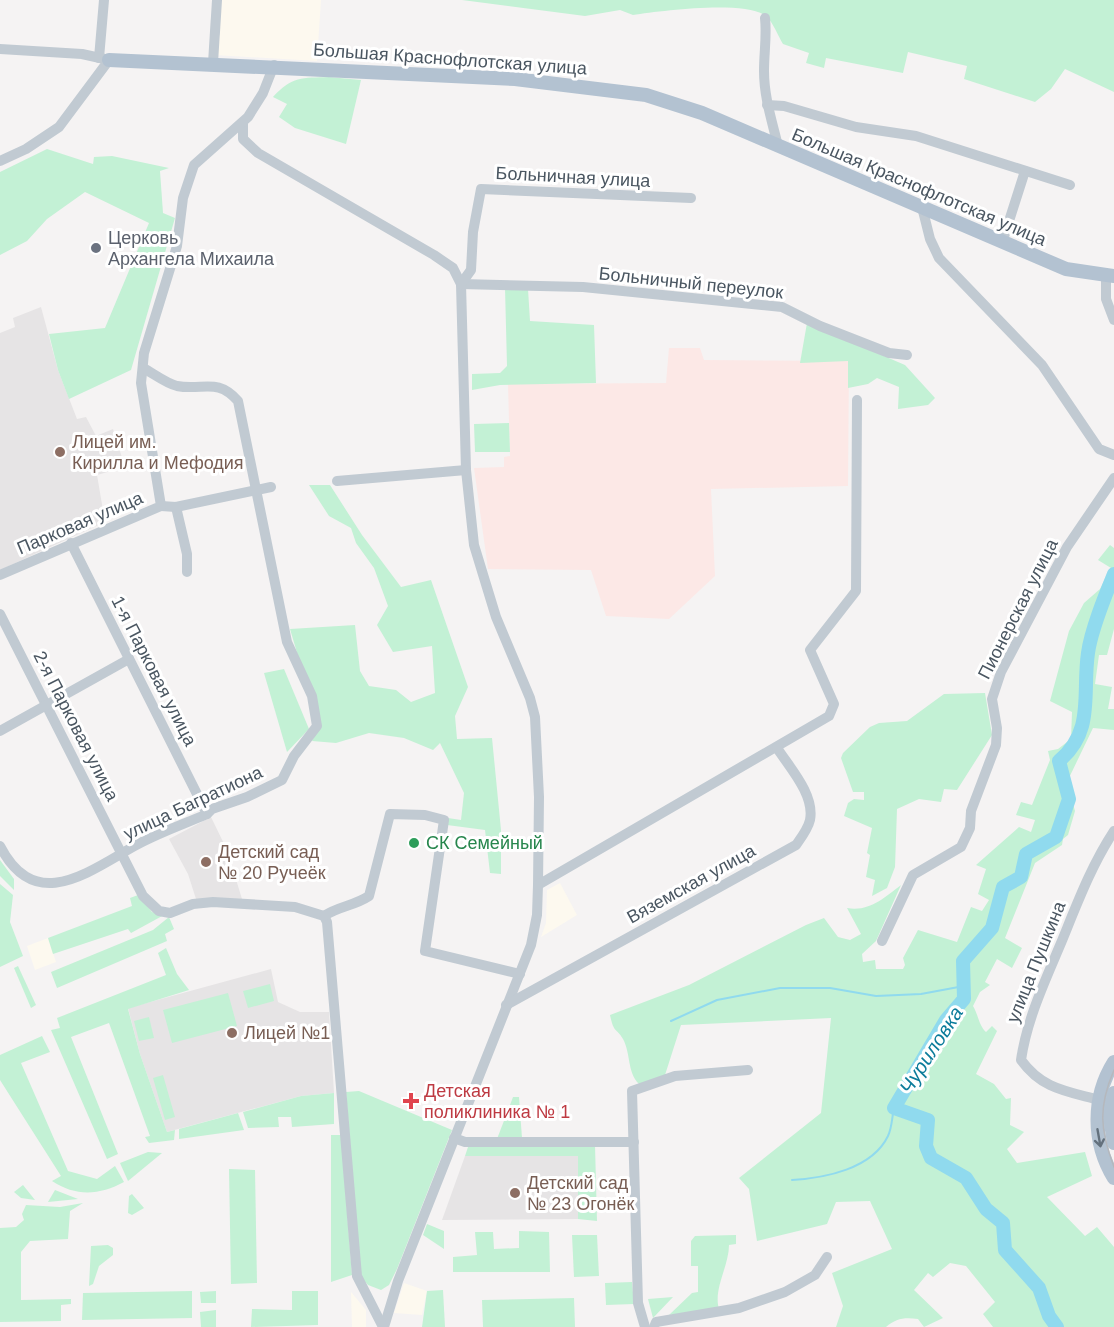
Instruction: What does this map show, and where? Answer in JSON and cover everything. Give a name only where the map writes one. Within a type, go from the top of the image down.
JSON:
[{"type":"main road","name":"Большая Краснофлотская улица","points":[[104,59],[274,65],[515,78],[646,95],[702,113],[1066,269],[1110,276]]},
{"type":"main road","points":[[1114,1062],[1099,1100],[1099,1141],[1114,1178]]},
{"type":"main road","points":[[1114,1093],[1110,1117],[1114,1143]]},
{"type":"street","points":[[0,161],[26,149],[59,127],[104,59],[104,0]]},
{"type":"street","points":[[213,63],[217,0]]},
{"type":"street","points":[[765,18],[767,35],[764,72],[767,105],[778,146]]},
{"type":"street","name":"Большая Краснофлотская улица","points":[[0,49],[81,54],[104,59]]},
{"type":"street","name":"Парковая улица","points":[[0,575],[161,506],[141,383],[150,332],[177,246],[183,198],[194,165],[243,123],[263,93],[274,65]]},
{"type":"street","name":"Большая Краснофлотская улица","points":[[767,105],[784,106],[856,127],[916,136],[1070,184]]},
{"type":"street","points":[[243,123],[243,139],[258,153],[434,255],[453,268],[461,284],[466,470],[474,545],[480,571],[530,698],[534,717],[539,797],[538,885],[537,915],[531,945],[398,1281],[383,1327]]},
{"type":"street","points":[[1002,243],[1024,171]]},
{"type":"street","name":"Больничная улица","points":[[461,284],[471,270],[473,232],[481,189],[691,198]]},
{"type":"street","points":[[922,207],[930,239],[939,258],[1042,365],[1099,449],[1114,455]]},
{"type":"street","points":[[1110,276],[1106,299],[1114,320]]},
{"type":"street","name":"Больничный переулок","points":[[461,284],[583,287],[782,307],[820,326],[889,353],[906,355]]},
{"type":"street","name":"улица Багратиона","points":[[143,368],[176,386],[216,386],[228,390],[238,401],[287,642],[312,696],[317,726],[294,756],[282,780],[247,797],[212,809],[207,814],[130,848],[123,854],[143,896],[159,911],[170,913],[193,904],[213,902],[295,908],[324,916]]},
{"type":"street","points":[[538,885],[829,716],[834,704],[810,650],[856,591],[857,400]]},
{"type":"street","points":[[337,481],[466,470]]},
{"type":"street","name":"Пионерская улица","points":[[882,941],[913,875],[961,847],[970,828],[971,811],[996,745],[997,728],[992,699],[1000,672],[1067,547],[1114,478]]},
{"type":"street","points":[[161,506],[176,507],[271,487]]},
{"type":"street","points":[[176,507],[187,554],[187,572]]},
{"type":"street","name":"1-я Парковая улица","points":[[71,543],[207,814]]},
{"type":"street","name":"2-я Парковая улица","points":[[0,614],[123,854]]},
{"type":"street","points":[[0,731],[129,658]]},
{"type":"street","name":"Вяземская улица","points":[[506,1005],[796,845],[810,822],[808,805],[801,784],[777,748]]},
{"type":"street","points":[[383,1327],[357,1276],[327,922],[324,916],[338,908],[354,906],[369,896],[390,814],[425,815],[444,820],[425,951],[520,974]]},
{"type":"street","name":"улица Пушкина","points":[[1099,1100],[1056,1089],[1033,1077],[1021,1060],[1025,1032],[1091,868],[1114,831]]},
{"type":"street","points":[[0,846],[8,862],[21,874],[36,882],[62,884],[123,854]]},
{"type":"street","points":[[645,1327],[638,1303],[633,1192],[632,1090],[675,1076],[748,1070]]},
{"type":"street","points":[[454,1138],[465,1142],[634,1142]]},
{"type":"street","points":[[654,1327],[656,1322],[739,1308],[785,1292],[816,1275],[827,1257]]},
{"type":"shaded area","points":[[219,0],[321,0],[317,61],[214,55]]},
{"type":"shaded area","name":"Лицей им. Кирилла и Мефодия","points":[[41,307],[58,370],[77,419],[86,417],[96,436],[113,429],[125,467],[97,475],[105,522],[0,570],[0,333],[15,327],[13,318]]},
{"type":"shaded area","points":[[669,348],[700,348],[704,360],[849,361],[848,486],[711,489],[715,576],[669,619],[606,616],[591,570],[488,569],[474,468],[504,467],[504,457],[510,456],[508,384],[666,383]]},
{"type":"shaded area","name":"Детский сад № 20 Ручеёк","points":[[211,817],[227,850],[242,899],[196,899],[188,874],[169,839]]},
{"type":"shaded area","points":[[560,883],[577,915],[541,937],[546,923],[547,890]]},
{"type":"shaded area","points":[[48,938],[56,962],[35,970],[27,946]]},
{"type":"shaded area","name":"Лицей №1","points":[[271,969],[278,1002],[300,1012],[329,1012],[334,1093],[301,1096],[167,1132],[140,1054],[128,1008]]},
{"type":"shaded area","name":"Детский сад № 23 Огонёк","points":[[465,1156],[578,1156],[578,1219],[442,1220]]},
{"type":"shaded area","points":[[404,1283],[427,1291],[422,1315],[394,1313]]},
{"type":"shaded area","points":[[351,1292],[366,1310],[366,1327],[352,1327]]},
{"type":"green space","points":[[462,0],[1114,0],[1114,92],[1065,69],[1051,89],[1035,102],[964,79],[967,66],[908,52],[903,73],[826,58],[824,68],[806,63],[809,53],[783,44],[766,16],[755,11],[702,8],[633,15],[620,10],[585,16]]},
{"type":"green space","points":[[329,77],[361,80],[346,144],[295,128],[279,117],[287,104],[273,97],[292,82]]},
{"type":"green space","points":[[47,149],[93,164],[94,157],[112,156],[169,168],[160,171],[163,213],[175,218],[131,370],[69,399],[58,370],[49,334],[105,328],[149,223],[85,192],[47,219],[27,241],[0,255],[0,172]]},
{"type":"green space","points":[[505,288],[528,289],[530,321],[594,325],[596,383],[500,385],[472,390],[472,374],[500,373],[507,366]]},
{"type":"green space","points":[[807,323],[905,365],[935,398],[928,405],[898,409],[899,387],[877,378],[868,384],[848,388],[848,361],[800,363]]},
{"type":"green space","points":[[509,423],[510,452],[475,452],[474,424]]},
{"type":"green space","points":[[309,485],[330,485],[362,535],[401,587],[431,580],[468,687],[455,716],[457,739],[492,738],[501,830],[501,874],[490,873],[485,830],[447,825],[448,818],[461,820],[464,793],[440,743],[433,750],[404,738],[369,733],[336,743],[312,741],[319,727],[290,629],[355,625],[360,671],[369,686],[396,690],[411,702],[435,693],[432,646],[393,652],[377,625],[388,606],[374,568],[356,543],[351,528],[329,516]]},
{"type":"green space","points":[[1110,545],[1114,548],[1114,629],[1107,655],[1099,655],[1095,684],[1112,687],[1108,709],[1114,709],[1114,730],[1093,728],[1067,782],[1075,811],[1068,835],[1063,839],[1062,845],[1035,863],[1005,938],[1022,948],[1012,968],[997,959],[985,982],[990,985],[980,992],[973,1006],[986,1032],[992,1026],[997,1031],[976,1074],[994,1084],[1006,1099],[1011,1098],[1010,1125],[1024,1132],[1007,1149],[1017,1163],[1085,1152],[1092,1176],[1047,1197],[1085,1236],[1097,1227],[1114,1247],[1114,1327],[993,1327],[983,1314],[995,1302],[966,1266],[950,1263],[933,1277],[928,1273],[914,1290],[943,1318],[924,1327],[918,1319],[909,1318],[897,1320],[886,1327],[836,1327],[843,1306],[832,1273],[892,1249],[870,1201],[836,1202],[827,1224],[757,1241],[749,1189],[739,1178],[821,1113],[831,1018],[681,1025],[665,1075],[639,1084],[633,1074],[621,1035],[614,1028],[610,1015],[689,985],[824,918],[838,937],[850,940],[861,934],[847,908],[869,906],[901,885],[876,941],[862,954],[863,962],[875,960],[876,969],[903,969],[905,965],[903,958],[918,930],[957,942],[971,907],[982,911],[989,900],[978,894],[986,869],[976,865],[1019,827],[1031,832],[1035,820],[1016,815],[1021,802],[1032,805],[1050,760],[1048,751],[1058,749],[1071,739],[1072,712],[1050,701],[1069,631],[1084,603],[1100,589],[1111,568],[1098,560]]},
{"type":"green space","points":[[284,669],[309,729],[287,752],[264,673]]},
{"type":"green space","points":[[985,693],[992,735],[957,790],[944,789],[941,802],[919,799],[897,809],[895,867],[887,888],[872,896],[875,880],[866,877],[870,855],[867,853],[872,828],[844,816],[848,803],[854,799],[864,800],[864,792],[853,792],[841,758],[843,753],[870,727],[879,723],[907,721],[944,694]]},
{"type":"green space","points":[[0,860],[14,879],[14,890],[0,876]]},
{"type":"green space","points":[[0,884],[13,895],[10,922],[23,956],[0,967]]},
{"type":"green space","points":[[138,895],[152,912],[164,915],[131,933],[128,929],[53,954],[48,938],[132,906],[130,898]]},
{"type":"green space","points":[[169,917],[174,929],[165,934],[167,941],[57,988],[51,972],[153,930]]},
{"type":"green space","points":[[166,948],[177,974],[189,990],[128,1009],[140,1054],[167,1132],[175,1130],[174,1140],[149,1143],[145,1137],[150,1136],[109,1023],[71,1037],[118,1154],[107,1159],[51,1030],[60,1028],[57,1018],[166,975],[158,953]]},
{"type":"green space","points":[[18,966],[36,1005],[31,1008],[14,968]]},
{"type":"green space","points":[[270,984],[274,1001],[248,1008],[243,991]]},
{"type":"green space","points":[[228,993],[237,1026],[172,1043],[163,1010]]},
{"type":"green space","points":[[149,1017],[154,1038],[139,1041],[134,1021]]},
{"type":"green space","points":[[42,1036],[50,1052],[21,1063],[68,1171],[97,1179],[115,1166],[124,1182],[97,1192],[79,1192],[52,1181],[61,1176],[0,1080],[0,1055]]},
{"type":"green space","points":[[163,1075],[175,1117],[165,1120],[153,1078]]},
{"type":"green space","points":[[359,1091],[452,1130],[397,1269],[389,1285],[381,1290],[368,1285],[361,1277],[346,1092]]},
{"type":"green space","points":[[334,1093],[334,1124],[292,1127],[291,1117],[278,1117],[279,1127],[248,1128],[243,1112],[301,1096]]},
{"type":"green space","points":[[513,1097],[519,1097],[522,1138],[497,1139]]},
{"type":"green space","points":[[238,1113],[244,1130],[179,1139],[179,1129]]},
{"type":"green space","points":[[331,1135],[341,1135],[352,1275],[331,1282]]},
{"type":"green space","points":[[595,1145],[597,1221],[578,1219],[578,1156],[465,1156],[468,1147]]},
{"type":"green space","points":[[148,1152],[162,1153],[128,1181],[120,1163]]},
{"type":"green space","points":[[229,1169],[255,1170],[257,1283],[231,1284]]},
{"type":"green space","points":[[23,1185],[35,1200],[21,1198],[14,1192]]},
{"type":"green space","points":[[55,1190],[78,1199],[48,1202]]},
{"type":"green space","points":[[132,1194],[144,1208],[132,1215],[128,1213],[129,1196]]},
{"type":"green space","points":[[83,1203],[70,1211],[68,1239],[30,1241],[21,1252],[21,1300],[71,1299],[71,1304],[61,1305],[61,1321],[0,1322],[0,1228],[16,1227],[24,1220],[22,1214],[26,1205],[60,1207]]},
{"type":"green space","points":[[427,1224],[444,1231],[444,1249],[423,1235]]},
{"type":"green space","points":[[519,1231],[549,1232],[550,1272],[453,1272],[453,1257],[477,1255],[475,1232],[493,1232],[494,1249],[519,1248]]},
{"type":"green space","points":[[572,1235],[597,1235],[599,1276],[574,1277]]},
{"type":"green space","points":[[736,1235],[736,1244],[729,1245],[718,1294],[719,1309],[669,1315],[692,1293],[698,1292],[698,1266],[691,1266],[691,1241],[695,1236]]},
{"type":"green space","points":[[108,1245],[113,1248],[113,1255],[99,1266],[93,1284],[89,1286],[91,1246]]},
{"type":"green space","points":[[632,1282],[634,1304],[606,1305],[605,1283]]},
{"type":"green space","points":[[443,1290],[445,1327],[422,1327],[427,1291]]},
{"type":"green space","points":[[192,1291],[192,1318],[82,1320],[83,1293]]},
{"type":"green space","points":[[216,1291],[216,1303],[201,1303],[200,1292]]},
{"type":"green space","points":[[292,1291],[318,1291],[318,1325],[251,1327],[252,1309],[292,1310]]},
{"type":"green space","points":[[673,1297],[653,1318],[648,1299]]},
{"type":"green space","points":[[574,1298],[575,1327],[483,1327],[482,1300]]},
{"type":"green space","points":[[216,1310],[216,1327],[201,1327],[200,1312]]},
{"type":"waterway","name":"Чуриловка","points":[[1057,1327],[1049,1316],[1039,1288],[1005,1250],[1003,1223],[986,1209],[966,1178],[931,1158],[926,1146],[928,1120],[894,1108],[946,1020],[964,999],[963,961],[992,928],[1003,887],[1021,877],[1026,854],[1056,837],[1069,799],[1059,761],[1078,737],[1082,724],[1092,634],[1114,574]]},
{"type":"waterway","points":[[671,1021],[717,1000],[780,988],[830,988],[876,996],[921,994],[964,986]]},
{"type":"waterway","points":[[792,1180],[833,1174],[871,1157],[888,1136],[894,1108]]},
{"type":"tram line","points":[[1114,1070],[1103,1107],[1106,1141],[1114,1167]]},
{"type":"place","name":"Церковь Архангела Михаила","points":[[96,248]]},
{"type":"place","name":"Лицей им. Кирилла и Мефодия","points":[[60,452]]},
{"type":"place","name":"СК Семейный","points":[[414,843]]},
{"type":"place","name":"Детский сад № 20 Ручеёк","points":[[206,862]]},
{"type":"place","name":"Лицей №1","points":[[232,1033]]},
{"type":"place","name":"Детская поликлиника № 1","points":[[411,1101]]},
{"type":"place","name":"Детский сад № 23 Огонёк","points":[[515,1193]]}]
